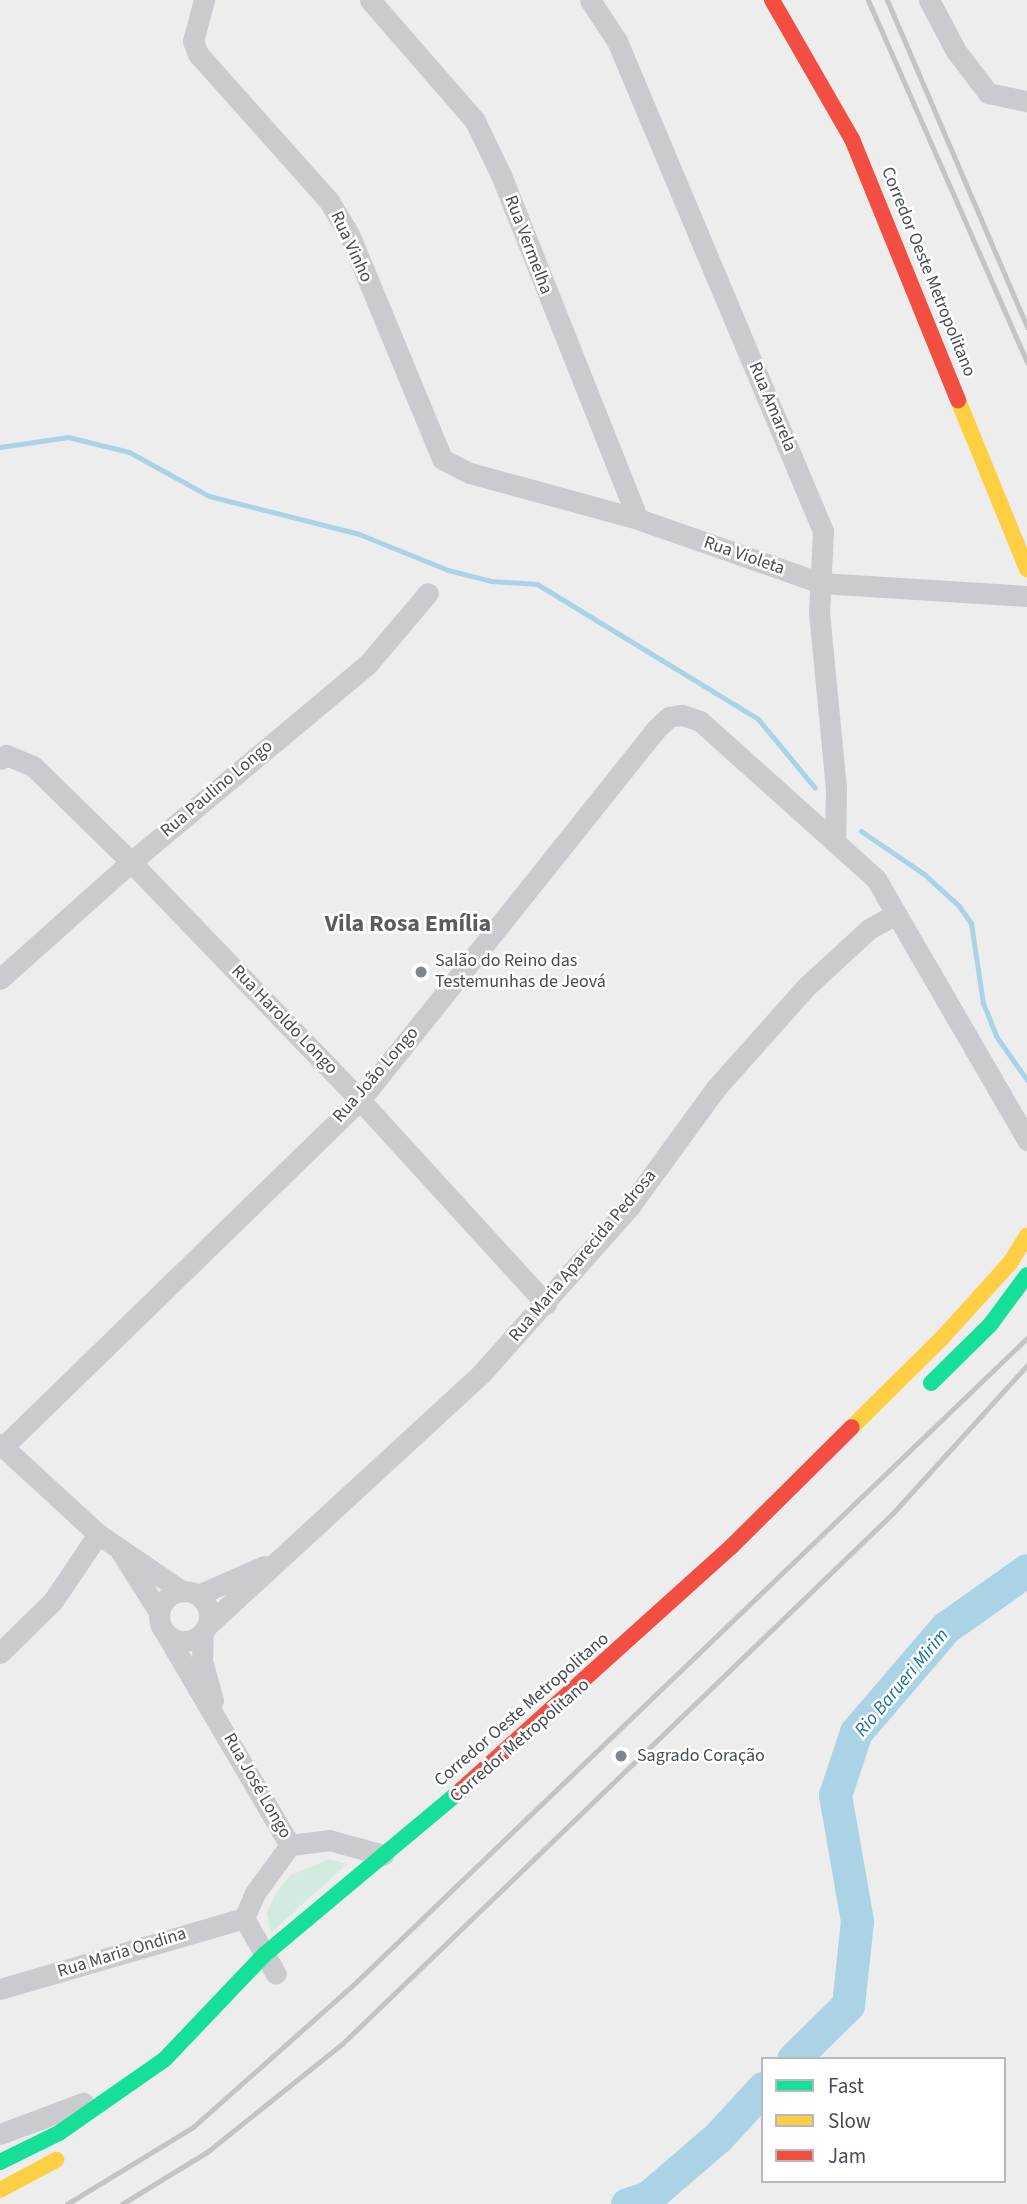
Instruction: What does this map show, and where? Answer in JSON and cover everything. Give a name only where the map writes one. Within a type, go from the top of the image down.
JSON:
[{"type":"main road","name":"Corredor Oeste Metropolitano","points":[[772,0],[852,139],[1027,569]]},
{"type":"main road","points":[[834,71],[890,192],[1027,522]]},
{"type":"main road","name":"Corredor Oeste Metropolitano","points":[[0,2162],[59,2133],[137,2081],[269,1970],[383,1855],[533,1729],[731,1547],[942,1338],[1010,1263],[1027,1236]]},
{"type":"main road","points":[[996,1317],[1027,1262]]},
{"type":"main road","points":[[922,1392],[996,1317],[1027,1275]]},
{"type":"main road","points":[[371,1890],[383,1869],[383,1855]]},
{"type":"main road","points":[[269,1970],[291,1958]]},
{"type":"main road","points":[[170,2077],[188,2060]]},
{"type":"main road","points":[[0,2190],[69,2153]]},
{"type":"street","name":"Rua Vinho","points":[[204,0],[193,41],[198,54],[329,201],[349,234],[434,445],[442,459],[470,473]]},
{"type":"street","name":"Rua Vermelha","points":[[370,0],[475,121],[501,175],[638,519]]},
{"type":"street","name":"Rua Amarela","points":[[590,0],[617,41],[813,501],[823,531],[820,623],[836,787],[835,842]]},
{"type":"street","points":[[929,0],[956,51],[988,93],[1021,101]]},
{"type":"street","name":"Rua Violeta","points":[[470,473],[638,519],[821,583],[1027,596]]},
{"type":"street","name":"Rua Paulino Longo","points":[[0,979],[131,862],[367,665],[428,593]]},
{"type":"street","name":"Rua João Longo","points":[[1,1446],[360,1100],[655,730],[670,718],[691,717],[835,842]]},
{"type":"street","name":"Rua Haroldo Longo","points":[[3,757],[33,766],[131,862],[360,1100],[546,1304]]},
{"type":"street","points":[[835,842],[876,879],[1027,1140]]},
{"type":"street","name":"Rua Maria Aparecida Pedrosa","points":[[206,1629],[481,1374],[546,1304],[630,1206],[716,1088],[807,986],[869,929],[896,914]]},
{"type":"street","name":"Rua José Longo","points":[[1,1446],[98,1534],[190,1593],[208,1608],[202,1661],[218,1719]]},
{"type":"street","points":[[0,1653],[53,1601],[98,1534]]},
{"type":"street","name":"Rua José Longo","points":[[117,1547],[159,1612],[166,1634],[290,1845],[329,1840],[383,1855]]},
{"type":"street","name":"Rua Maria Aparecida Pedrosa","points":[[190,1593],[233,1584],[284,1555]]},
{"type":"street","points":[[159,1612],[167,1597],[190,1593]]},
{"type":"street","points":[[166,1634],[181,1641],[206,1629]]},
{"type":"street","points":[[269,1970],[244,1918],[255,1893],[290,1845]]},
{"type":"street","name":"Rua Maria Ondina","points":[[0,1989],[244,1918]]},
{"type":"street","points":[[0,2134],[137,2081]]},
{"type":"green space","points":[[330,1859],[347,1864],[271,1933],[267,1913],[277,1891],[291,1875]]},
{"type":"waterway","points":[[0,447],[68,437],[129,452],[209,496],[359,534],[448,570],[491,581],[537,584],[758,719],[815,788]]},
{"type":"waterway","points":[[861,831],[924,874],[959,906],[971,923],[983,1003],[996,1036],[1027,1080]]},
{"type":"waterway","name":"Rio Barueri Mirim","points":[[795,2057],[848,2005],[857,1921],[835,1795],[856,1732],[945,1628],[1027,1570]]},
{"type":"waterway","name":"Rio Barueri Mirim","points":[[627,2204],[647,2198],[718,2137],[761,2090]]},
{"type":"railway","points":[[868,0],[1027,363]]},
{"type":"railway","points":[[887,0],[1027,327]]},
{"type":"railway","points":[[67,2204],[193,2127],[352,1986],[1027,1338]]},
{"type":"railway","points":[[122,2204],[207,2152],[343,2043],[893,1513],[1027,1365]]},
{"type":"traffic: fast","points":[[931,1383],[990,1325],[1027,1275]]},
{"type":"traffic: fast","points":[[0,2162],[59,2133],[165,2059],[264,1955],[461,1790]]},
{"type":"traffic: slow","points":[[958,400],[1027,569]]},
{"type":"traffic: slow","points":[[852,1427],[942,1338],[1010,1263],[1027,1236]]},
{"type":"traffic: slow","points":[[0,2190],[56,2160]]},
{"type":"traffic: jam","points":[[772,0],[852,139],[958,400]]},
{"type":"traffic: jam","points":[[461,1790],[731,1547],[852,1427]]},
{"type":"place","name":"Salão do Reino das Testemunhas de Jeová","points":[[421,972]]},
{"type":"place","name":"Sagrado Coração","points":[[621,1756]]},
{"type":"district","name":"Vila Rosa Emília","points":[[408,924]]}]
